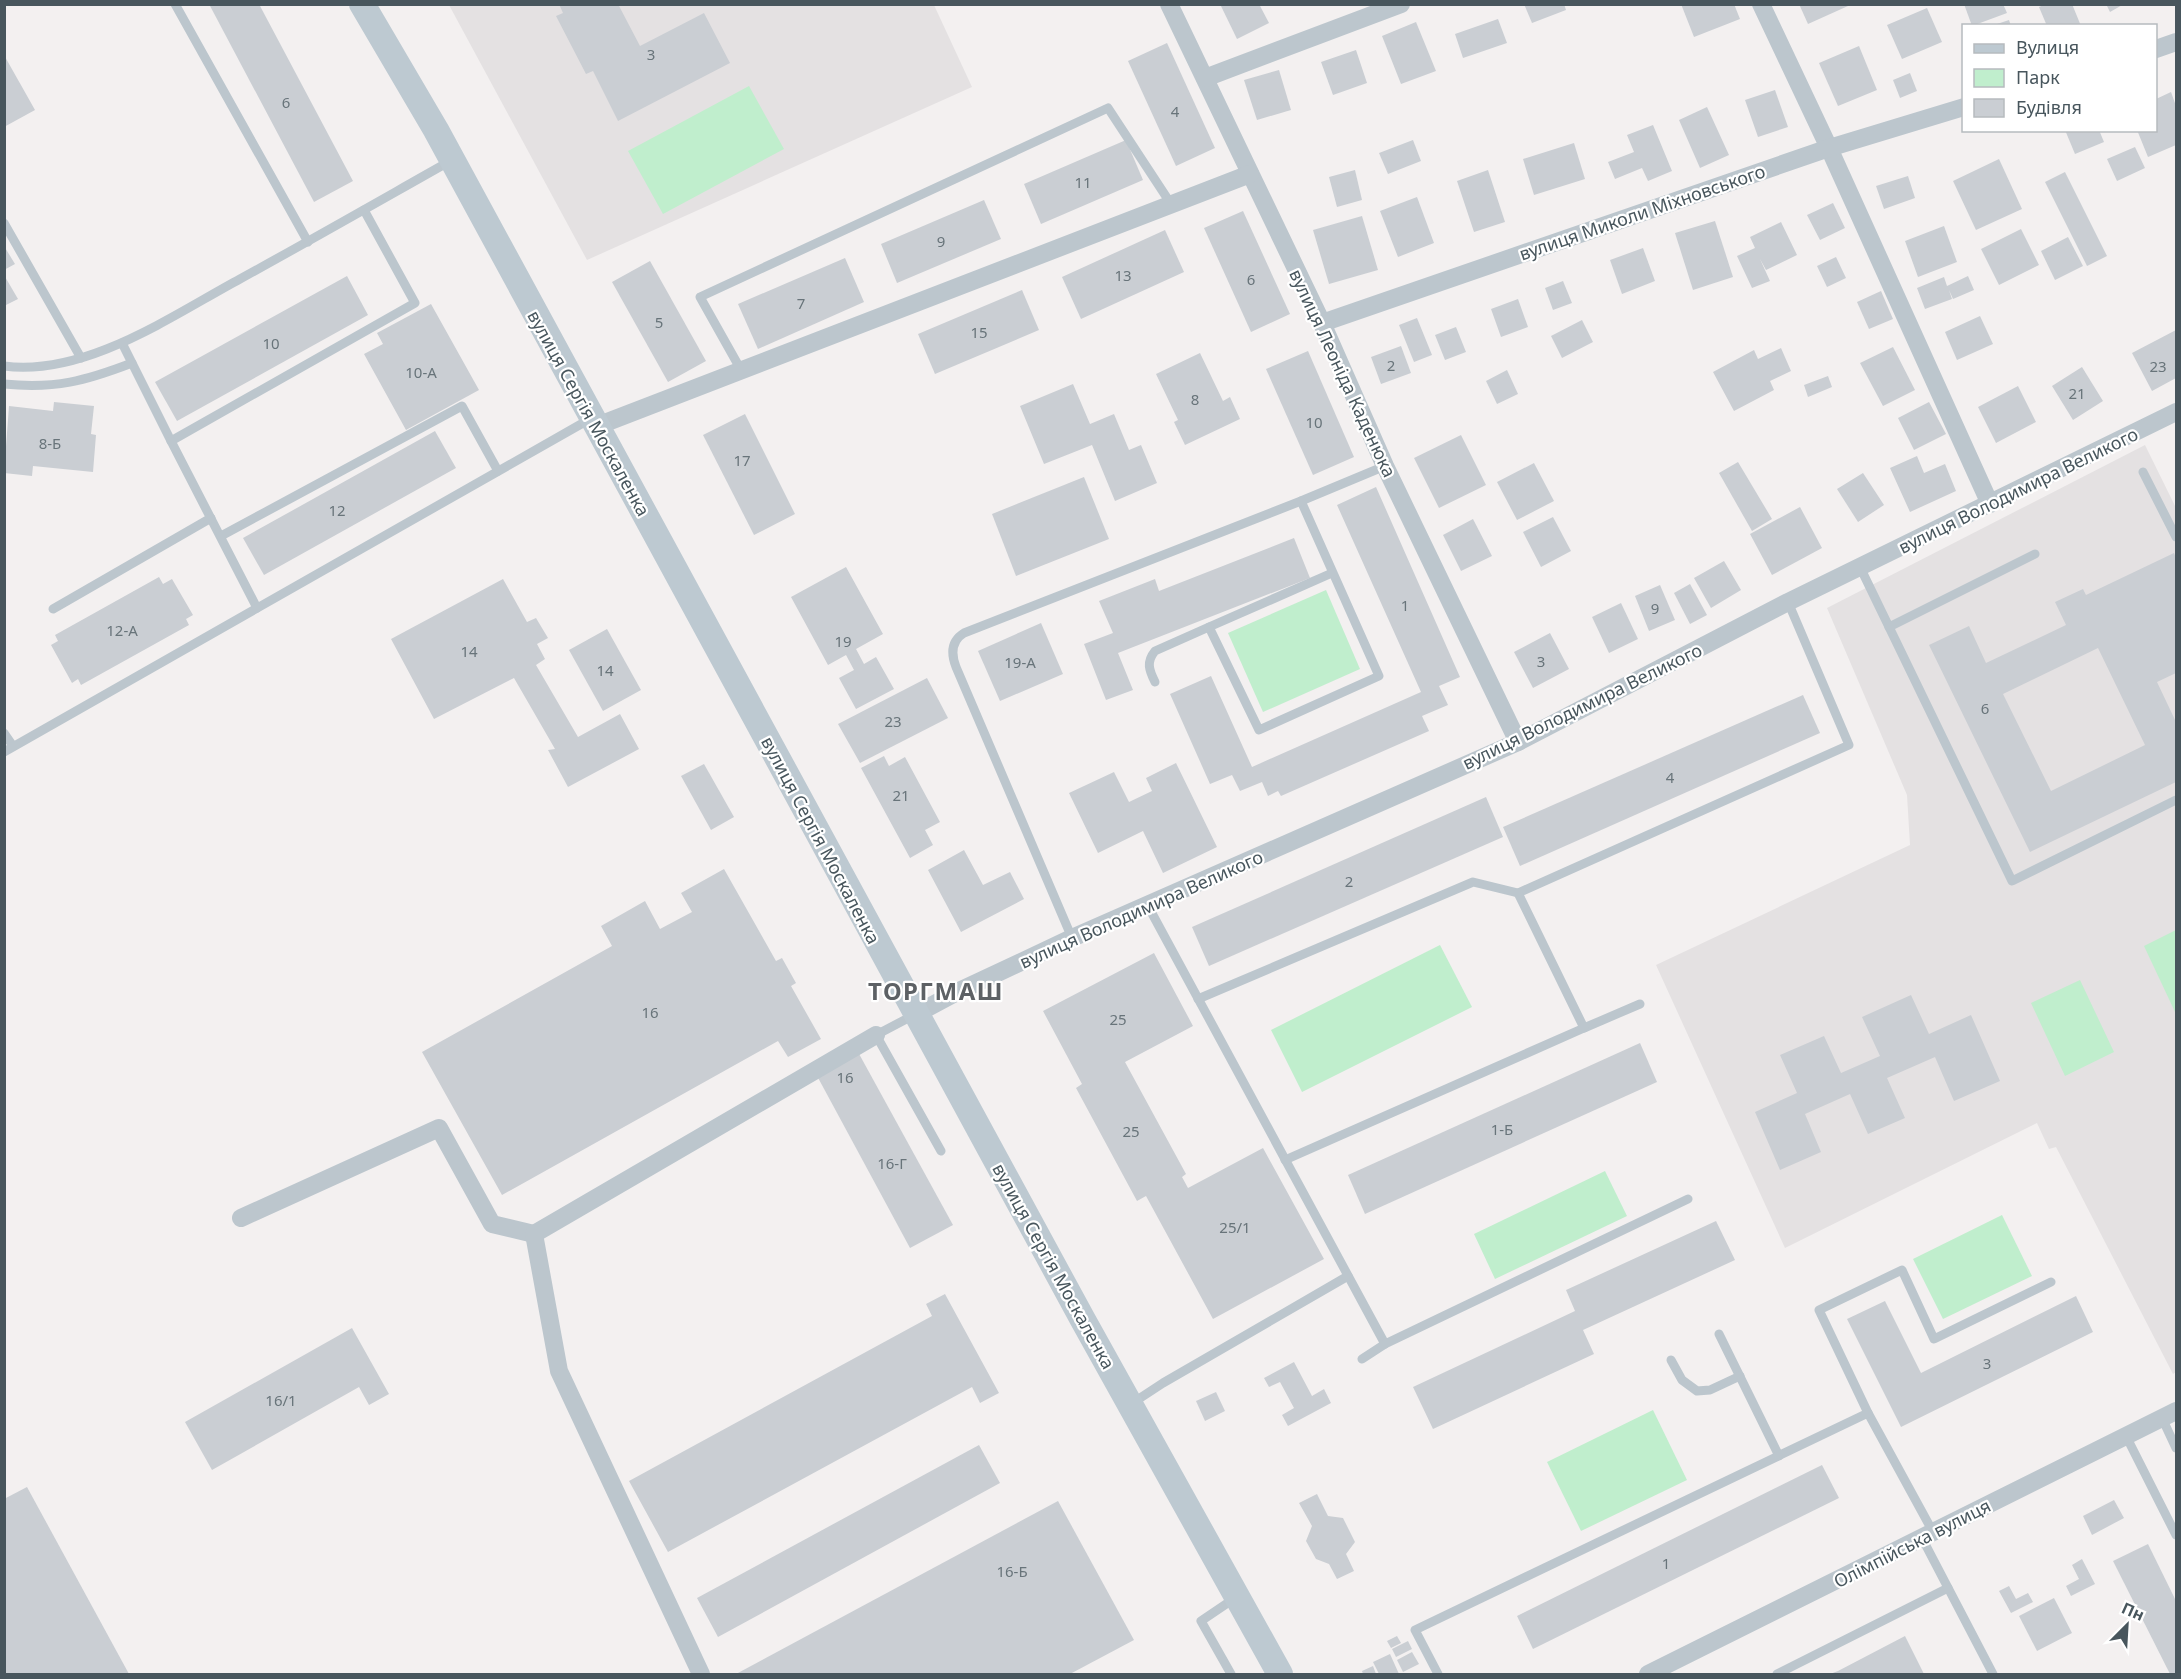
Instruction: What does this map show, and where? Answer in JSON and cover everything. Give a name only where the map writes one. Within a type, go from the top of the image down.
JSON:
[{"type":"main road","name":"вулиця Сергія Москаленка","points":[[362,4],[452,160],[1077,1310],[1280,1674]]},
{"type":"street","name":"вулиця Леоніда Каденюка","points":[[1169,4],[1322,323],[1386,466],[1518,742]]},
{"type":"street","points":[[1205,78],[1401,4]]},
{"type":"street","points":[[1761,4],[1829,148],[1990,504]]},
{"type":"street","points":[[2157,49],[2176,42]]},
{"type":"street","name":"вулиця Миколи Міхновського","points":[[1322,323],[1829,148],[1962,108]]},
{"type":"street","points":[[594,422],[741,370],[1250,174]]},
{"type":"street","name":"вулиця Володимира Великого","points":[[916,1014],[1072,938],[1518,742],[1788,602],[2176,412]]},
{"type":"street","points":[[241,1218],[439,1128],[492,1224],[534,1234],[876,1035]]},
{"type":"street","points":[[534,1234],[559,1371],[701,1674]]},
{"type":"street","name":"Олімпійська вулиця","points":[[1648,1674],[2169,1415]]},
{"type":"lane","points":[[175,4],[308,242]]},
{"type":"lane","points":[[741,370],[700,297],[1108,108],[1171,204]]},
{"type":"lane","points":[[4,366],[34,367],[58,364],[122,343],[308,242],[452,160]]},
{"type":"lane","points":[[171,441],[415,303],[364,210]]},
{"type":"lane","points":[[4,223],[81,358]]},
{"type":"lane","points":[[122,343],[257,608]]},
{"type":"lane","points":[[4,384],[33,387],[58,386],[97,376],[132,363]]},
{"type":"lane","points":[[220,536],[462,406],[498,471]]},
{"type":"lane","points":[[4,733],[9,749],[498,471],[594,422]]},
{"type":"lane","points":[[1072,938],[956,667],[952,652],[956,640],[964,633],[1386,466]]},
{"type":"lane","points":[[2143,472],[2176,537]]},
{"type":"lane","points":[[1209,627],[1258,730],[1379,676],[1301,501]]},
{"type":"lane","points":[[52,609],[211,518]]},
{"type":"lane","points":[[1889,627],[2035,554]]},
{"type":"lane","points":[[1860,567],[2012,882],[2176,800]]},
{"type":"lane","points":[[1155,682],[1148,663],[1155,651],[1332,573]]},
{"type":"lane","points":[[1198,999],[1473,882],[1518,893],[1849,745],[1788,602]]},
{"type":"lane","points":[[1518,893],[1584,1028]]},
{"type":"lane","points":[[1148,906],[1385,1344]]},
{"type":"lane","points":[[1285,1160],[1640,1004]]},
{"type":"lane","points":[[916,1014],[876,1035],[941,1151]]},
{"type":"lane","points":[[1362,1359],[1385,1344],[1688,1199]]},
{"type":"lane","points":[[1993,1674],[1948,1588],[1928,1535],[1819,1311],[1902,1270],[1934,1339],[2051,1282]]},
{"type":"lane","points":[[1131,1404],[1163,1383],[1348,1276]]},
{"type":"lane","points":[[1719,1334],[1779,1456]]},
{"type":"lane","points":[[1671,1360],[1682,1380],[1697,1391],[1710,1390],[1740,1376]]},
{"type":"lane","points":[[1438,1674],[1416,1630],[1868,1413]]},
{"type":"lane","points":[[2169,1415],[2176,1448]]},
{"type":"lane","points":[[2126,1436],[2176,1535]]},
{"type":"lane","points":[[1777,1674],[1948,1588]]},
{"type":"lane","points":[[1231,1674],[1201,1621],[1237,1597]]},
{"type":"shaded area","points":[[449,5],[934,5],[972,87],[587,260]]},
{"type":"shaded area","points":[[2145,445],[2176,508],[2176,1372],[2173,1374],[2056,1147],[2049,1149],[2037,1123],[1785,1248],[1656,965],[1910,845],[1907,795],[1827,608]]},
{"type":"green space","points":[[749,86],[784,149],[663,214],[628,151]]},
{"type":"green space","points":[[1326,590],[1360,669],[1263,712],[1228,633]]},
{"type":"green space","points":[[2176,930],[2176,1014],[2144,946]]},
{"type":"green space","points":[[1440,945],[1472,1007],[1302,1092],[1271,1030]]},
{"type":"green space","points":[[2080,980],[2114,1052],[2065,1076],[2031,1003]]},
{"type":"green space","points":[[1605,1171],[1627,1216],[1495,1279],[1474,1234]]},
{"type":"green space","points":[[2002,1215],[2032,1276],[1943,1319],[1913,1259]]},
{"type":"green space","points":[[1653,1410],[1687,1480],[1581,1531],[1547,1462]]},
{"type":"building","points":[[209,4],[259,4],[353,181],[314,202]]},
{"type":"building","points":[[559,4],[618,4],[640,46],[704,13],[730,63],[618,121],[593,71],[586,74],[556,16],[563,13]]},
{"type":"building","points":[[1220,4],[1259,4],[1269,23],[1237,39]]},
{"type":"building","points":[[1524,4],[1564,4],[1566,10],[1532,23]]},
{"type":"building","points":[[1681,4],[1734,4],[1740,19],[1694,37]]},
{"type":"building","points":[[1799,4],[1847,4],[1848,6],[1808,24]]},
{"type":"building","points":[[1964,4],[2003,4],[2007,13],[1971,24]]},
{"type":"building","points":[[2046,4],[2072,4],[2080,24],[2046,24],[2039,7]]},
{"type":"building","points":[[2106,4],[2124,4],[2110,12]]},
{"type":"building","points":[[1927,8],[1942,42],[1902,59],[1887,25]]},
{"type":"building","points":[[1498,19],[1507,43],[1463,58],[1455,34]]},
{"type":"building","points":[[2009,20],[2010,24],[1997,24]]},
{"type":"building","points":[[1416,22],[1436,71],[1401,84],[1382,36]]},
{"type":"building","points":[[1167,43],[1215,148],[1176,166],[1128,61]]},
{"type":"building","points":[[1859,46],[1877,90],[1838,106],[1819,63]]},
{"type":"building","points":[[1356,50],[1367,83],[1333,95],[1321,62]]},
{"type":"building","points":[[4,55],[35,110],[4,127]]},
{"type":"building","points":[[1279,70],[1291,110],[1257,120],[1244,80]]},
{"type":"building","points":[[1910,73],[1917,91],[1900,98],[1893,80]]},
{"type":"building","points":[[1775,90],[1788,127],[1758,137],[1745,100]]},
{"type":"building","points":[[2171,92],[2176,106],[2176,145],[2148,157],[2138,132],[2157,132],[2157,99]]},
{"type":"building","points":[[1707,107],[1729,155],[1700,168],[1679,120]]},
{"type":"building","points":[[1653,125],[1672,171],[1648,181],[1642,168],[1615,179],[1608,162],[1634,152],[1627,135]]},
{"type":"building","points":[[2066,132],[2100,132],[2104,142],[2075,154]]},
{"type":"building","points":[[1126,140],[1143,180],[1041,224],[1024,184]]},
{"type":"building","points":[[1413,140],[1421,161],[1388,174],[1379,153]]},
{"type":"building","points":[[1574,143],[1585,179],[1534,195],[1523,159]]},
{"type":"building","points":[[2135,147],[2145,168],[2117,181],[2107,159]]},
{"type":"building","points":[[1999,159],[2022,209],[1976,230],[1953,181]]},
{"type":"building","points":[[1355,170],[1362,200],[1337,207],[1329,177]]},
{"type":"building","points":[[1488,170],[1505,222],[1474,232],[1457,181]]},
{"type":"building","points":[[2065,172],[2107,256],[2087,266],[2045,182]]},
{"type":"building","points":[[1908,176],[1915,198],[1884,209],[1876,186]]},
{"type":"building","points":[[1417,197],[1434,243],[1398,257],[1380,211]]},
{"type":"building","points":[[984,200],[1001,239],[897,283],[881,244]]},
{"type":"building","points":[[1833,203],[1845,228],[1820,240],[1807,215]]},
{"type":"building","points":[[1243,211],[1290,314],[1251,332],[1204,228]]},
{"type":"building","points":[[1362,216],[1378,270],[1329,284],[1313,230]]},
{"type":"building","points":[[1715,221],[1733,277],[1693,290],[1675,233]]},
{"type":"building","points":[[1781,222],[1797,255],[1766,270],[1760,259],[1770,281],[1752,288],[1737,256],[1755,248],[1750,237]]},
{"type":"building","points":[[1944,226],[1957,262],[1918,277],[1905,241]]},
{"type":"building","points":[[2021,229],[2039,265],[1999,285],[1981,249]]},
{"type":"building","points":[[1165,230],[1184,272],[1081,319],[1062,277]]},
{"type":"building","points":[[2068,237],[2083,266],[2055,280],[2041,251]]},
{"type":"building","points":[[4,246],[15,264],[4,270]]},
{"type":"building","points":[[1643,248],[1655,281],[1622,294],[1610,260]]},
{"type":"building","points":[[1836,257],[1846,278],[1827,287],[1817,266]]},
{"type":"building","points":[[845,258],[864,302],[758,349],[738,304]]},
{"type":"building","points":[[650,261],[706,361],[668,382],[612,282]]},
{"type":"building","points":[[4,275],[18,299],[4,306]]},
{"type":"building","points":[[347,276],[368,315],[177,421],[155,382]]},
{"type":"building","points":[[1968,276],[1974,290],[1953,299],[1949,290],[1952,299],[1925,309],[1917,288],[1944,277],[1947,286]]},
{"type":"building","points":[[1563,281],[1572,303],[1553,310],[1545,288]]},
{"type":"building","points":[[1022,290],[1039,330],[935,374],[918,334]]},
{"type":"building","points":[[1881,291],[1893,319],[1869,329],[1857,302]]},
{"type":"building","points":[[1518,299],[1528,327],[1501,337],[1491,309]]},
{"type":"building","points":[[431,304],[479,390],[406,430],[364,354],[383,344],[377,333]]},
{"type":"building","points":[[1980,316],[1993,344],[1957,360],[1945,332]]},
{"type":"building","points":[[1417,318],[1432,355],[1414,362],[1399,325]]},
{"type":"building","points":[[1582,320],[1593,342],[1562,358],[1551,336]]},
{"type":"building","points":[[1456,327],[1466,352],[1445,360],[1435,335]]},
{"type":"building","points":[[2176,330],[2176,378],[2152,391],[2132,353]]},
{"type":"building","points":[[1401,346],[1411,373],[1381,384],[1371,357]]},
{"type":"building","points":[[1893,347],[1915,390],[1883,406],[1860,363]]},
{"type":"building","points":[[1781,348],[1791,371],[1770,381],[1774,390],[1734,411],[1713,372],[1754,350],[1758,359]]},
{"type":"building","points":[[1308,351],[1354,457],[1313,475],[1266,369]]},
{"type":"building","points":[[1200,353],[1223,401],[1230,397],[1240,419],[1185,445],[1174,422],[1178,420],[1156,374]]},
{"type":"building","points":[[2082,367],[2103,401],[2073,420],[2052,386]]},
{"type":"building","points":[[1507,370],[1518,394],[1497,404],[1486,381]]},
{"type":"building","points":[[1828,376],[1832,387],[1808,397],[1804,385]]},
{"type":"building","points":[[1073,384],[1090,424],[1114,414],[1129,450],[1141,445],[1157,483],[1115,501],[1092,445],[1044,464],[1020,406]]},
{"type":"building","points":[[2018,386],[2036,422],[1996,443],[1978,407]]},
{"type":"building","points":[[54,402],[94,406],[91,434],[96,435],[93,472],[33,466],[32,476],[4,473],[9,406],[53,411]]},
{"type":"building","points":[[1929,402],[1946,434],[1914,450],[1898,418]]},
{"type":"building","points":[[745,414],[795,514],[754,535],[703,435]]},
{"type":"building","points":[[435,431],[456,468],[264,575],[243,538]]},
{"type":"building","points":[[1461,435],[1486,485],[1439,508],[1414,458]]},
{"type":"building","points":[[1917,456],[1924,473],[1945,464],[1956,491],[1910,512],[1890,468]]},
{"type":"building","points":[[1738,462],[1772,519],[1752,531],[1719,473]]},
{"type":"building","points":[[1534,463],[1554,501],[1517,520],[1497,482]]},
{"type":"building","points":[[1863,473],[1884,505],[1858,522],[1837,489]]},
{"type":"building","points":[[1084,477],[1109,539],[1016,576],[992,514]]},
{"type":"building","points":[[1376,487],[1460,677],[1439,686],[1448,705],[1422,716],[1429,731],[1281,796],[1278,791],[1268,796],[1262,782],[1240,791],[1232,775],[1210,784],[1170,694],[1211,676],[1252,767],[1421,692],[1337,505]]},
{"type":"building","points":[[1800,507],[1822,548],[1772,575],[1750,534]]},
{"type":"building","points":[[1553,517],[1571,551],[1541,567],[1523,532]]},
{"type":"building","points":[[1473,519],[1492,556],[1461,571],[1443,535]]},
{"type":"building","points":[[1294,538],[1310,578],[1118,653],[1133,690],[1106,700],[1084,644],[1113,633],[1099,601],[1155,579],[1159,591]]},
{"type":"building","points":[[2174,553],[2176,558],[2176,673],[2157,682],[2176,722],[2176,782],[2030,852],[1929,645],[1969,626],[1986,663],[2066,625],[2055,602],[2083,589],[2086,595]],"holes":[[[2098,648],[2145,745],[2051,791],[2003,694]]]},
{"type":"building","points":[[1724,561],[1741,590],[1711,608],[1694,578]]},
{"type":"building","points":[[846,567],[883,634],[856,649],[864,664],[876,657],[894,689],[856,709],[839,678],[854,670],[846,655],[828,665],[791,597]]},
{"type":"building","points":[[159,577],[163,584],[172,579],[193,615],[186,619],[189,625],[81,685],[78,679],[72,683],[51,645],[58,641],[55,635]]},
{"type":"building","points":[[503,579],[527,622],[536,618],[548,638],[537,644],[545,659],[536,665],[578,737],[620,714],[639,749],[568,787],[548,750],[555,749],[514,678],[434,719],[391,639]]},
{"type":"building","points":[[1690,584],[1707,615],[1690,624],[1674,593]]},
{"type":"building","points":[[1660,585],[1675,620],[1649,631],[1635,596]]},
{"type":"building","points":[[1621,603],[1638,639],[1609,653],[1592,617]]},
{"type":"building","points":[[1041,623],[1063,674],[1000,701],[978,651]]},
{"type":"building","points":[[607,629],[641,690],[603,711],[569,650]]},
{"type":"building","points":[[1550,633],[1569,669],[1533,688],[1514,652]]},
{"type":"building","points":[[927,678],[948,718],[860,763],[838,724]]},
{"type":"building","points":[[1803,695],[1820,733],[1520,866],[1503,827]]},
{"type":"building","points":[[884,756],[889,766],[905,757],[940,822],[925,830],[933,845],[910,858],[861,768]]},
{"type":"building","points":[[1176,763],[1217,847],[1163,873],[1143,831],[1098,853],[1069,793],[1114,772],[1129,802],[1152,791],[1146,778]]},
{"type":"building","points":[[704,764],[734,817],[711,830],[681,776]]},
{"type":"building","points":[[1486,797],[1503,837],[1209,966],[1192,927]]},
{"type":"building","points":[[964,850],[983,885],[1010,872],[1024,899],[961,932],[928,870]]},
{"type":"building","points":[[724,869],[776,961],[782,958],[796,983],[791,986],[821,1039],[788,1057],[778,1041],[502,1195],[422,1052],[612,946],[601,926],[645,901],[660,929],[692,912],[681,893]]},
{"type":"building","points":[[1154,953],[1193,1026],[1125,1062],[1186,1174],[1182,1177],[1188,1188],[1263,1148],[1324,1259],[1213,1319],[1146,1196],[1137,1201],[1076,1088],[1082,1084],[1043,1011]]},
{"type":"building","points":[[1911,995],[1929,1034],[1971,1015],[2000,1081],[1954,1101],[1935,1057],[1887,1078],[1905,1118],[1868,1134],[1850,1094],[1805,1114],[1821,1152],[1780,1170],[1755,1112],[1797,1093],[1780,1055],[1824,1036],[1841,1073],[1880,1056],[1862,1017]]},
{"type":"building","points":[[1640,1043],[1657,1082],[1365,1214],[1348,1175]]},
{"type":"building","points":[[858,1052],[953,1225],[910,1248],[816,1074]]},
{"type":"building","points":[[1716,1221],[1735,1260],[1583,1330],[1594,1354],[1433,1429],[1413,1387],[1575,1311],[1566,1290]]},
{"type":"building","points":[[945,1294],[999,1393],[980,1403],[972,1387],[668,1552],[629,1481],[932,1316],[926,1304]]},
{"type":"building","points":[[2076,1296],[2093,1332],[1901,1427],[1847,1319],[1885,1301],[1921,1373]]},
{"type":"building","points":[[352,1328],[389,1394],[369,1405],[359,1387],[212,1470],[185,1422]]},
{"type":"building","points":[[1294,1362],[1312,1396],[1324,1389],[1331,1403],[1288,1426],[1282,1415],[1294,1408],[1280,1382],[1269,1387],[1264,1378]]},
{"type":"building","points":[[1216,1392],[1225,1411],[1205,1421],[1196,1401]]},
{"type":"building","points":[[979,1445],[1000,1483],[718,1637],[697,1598]]},
{"type":"building","points":[[1822,1465],[1839,1498],[1533,1649],[1517,1616]]},
{"type":"building","points":[[27,1487],[129,1674],[4,1674],[4,1499]]},
{"type":"building","points":[[1317,1494],[1328,1516],[1343,1518],[1355,1542],[1346,1554],[1354,1571],[1337,1579],[1329,1564],[1316,1559],[1306,1541],[1312,1526],[1299,1503]]},
{"type":"building","points":[[2114,1500],[2124,1518],[2092,1535],[2083,1516]]},
{"type":"building","points":[[1058,1501],[1134,1640],[1070,1674],[736,1674]]},
{"type":"building","points":[[2148,1544],[2176,1601],[2176,1674],[2170,1674],[2113,1561]]},
{"type":"building","points":[[2082,1559],[2095,1584],[2071,1596],[2066,1586],[2079,1579],[2072,1565]]},
{"type":"building","points":[[2009,1586],[2016,1599],[2028,1593],[2033,1602],[2011,1613],[1999,1591]]},
{"type":"building","points":[[2054,1598],[2072,1633],[2037,1651],[2019,1616]]},
{"type":"building","points":[[1397,1636],[1401,1643],[1391,1648],[1387,1641]]},
{"type":"building","points":[[1905,1636],[1924,1674],[1830,1674],[1838,1671]]},
{"type":"building","points":[[1408,1641],[1412,1649],[1396,1657],[1392,1649]]},
{"type":"building","points":[[1412,1652],[1419,1664],[1403,1672],[1397,1660]]},
{"type":"building","points":[[1390,1654],[1399,1674],[1379,1674],[1373,1662]]},
{"type":"building","points":[[1373,1666],[1376,1674],[1363,1674],[1362,1671]]},
{"type":"district","name":"ТОРГМАШ","points":[[936,990]]}]
